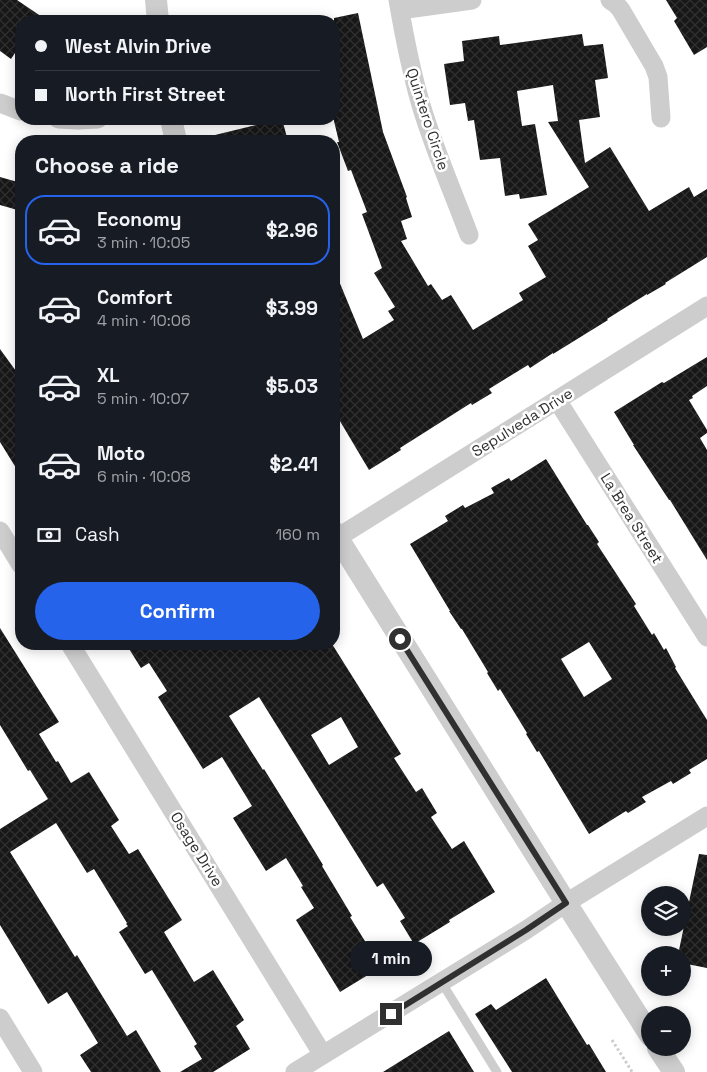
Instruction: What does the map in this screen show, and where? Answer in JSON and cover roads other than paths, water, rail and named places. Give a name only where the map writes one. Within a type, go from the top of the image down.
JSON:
[{"type":"street","points":[[156,0],[157,15]]},
{"type":"street","points":[[399,5],[472,0]]},
{"type":"street","points":[[610,0],[621,10],[654,66],[658,77],[661,118]]},
{"type":"street","name":"Quintero Circle","points":[[399,5],[411,70],[422,107],[438,156],[470,235]]},
{"type":"street","points":[[0,103],[15,109]]},
{"type":"street","name":"Sepulveda Drive","points":[[340,533],[707,306]]},
{"type":"street","name":"La Brea Street","points":[[557,400],[707,636]]},
{"type":"street","points":[[0,531],[15,555]]},
{"type":"street","points":[[340,541],[641,1021]]},
{"type":"street","name":"Osage Drive","points":[[74,650],[323,1055]]},
{"type":"street","points":[[295,1072],[442,983],[566,903],[707,816]]},
{"type":"street","points":[[0,1018],[34,1072]]},
{"type":"street","points":[[663,1056],[673,1072]]},
{"type":"lane","points":[[442,983],[496,1072]]}]
